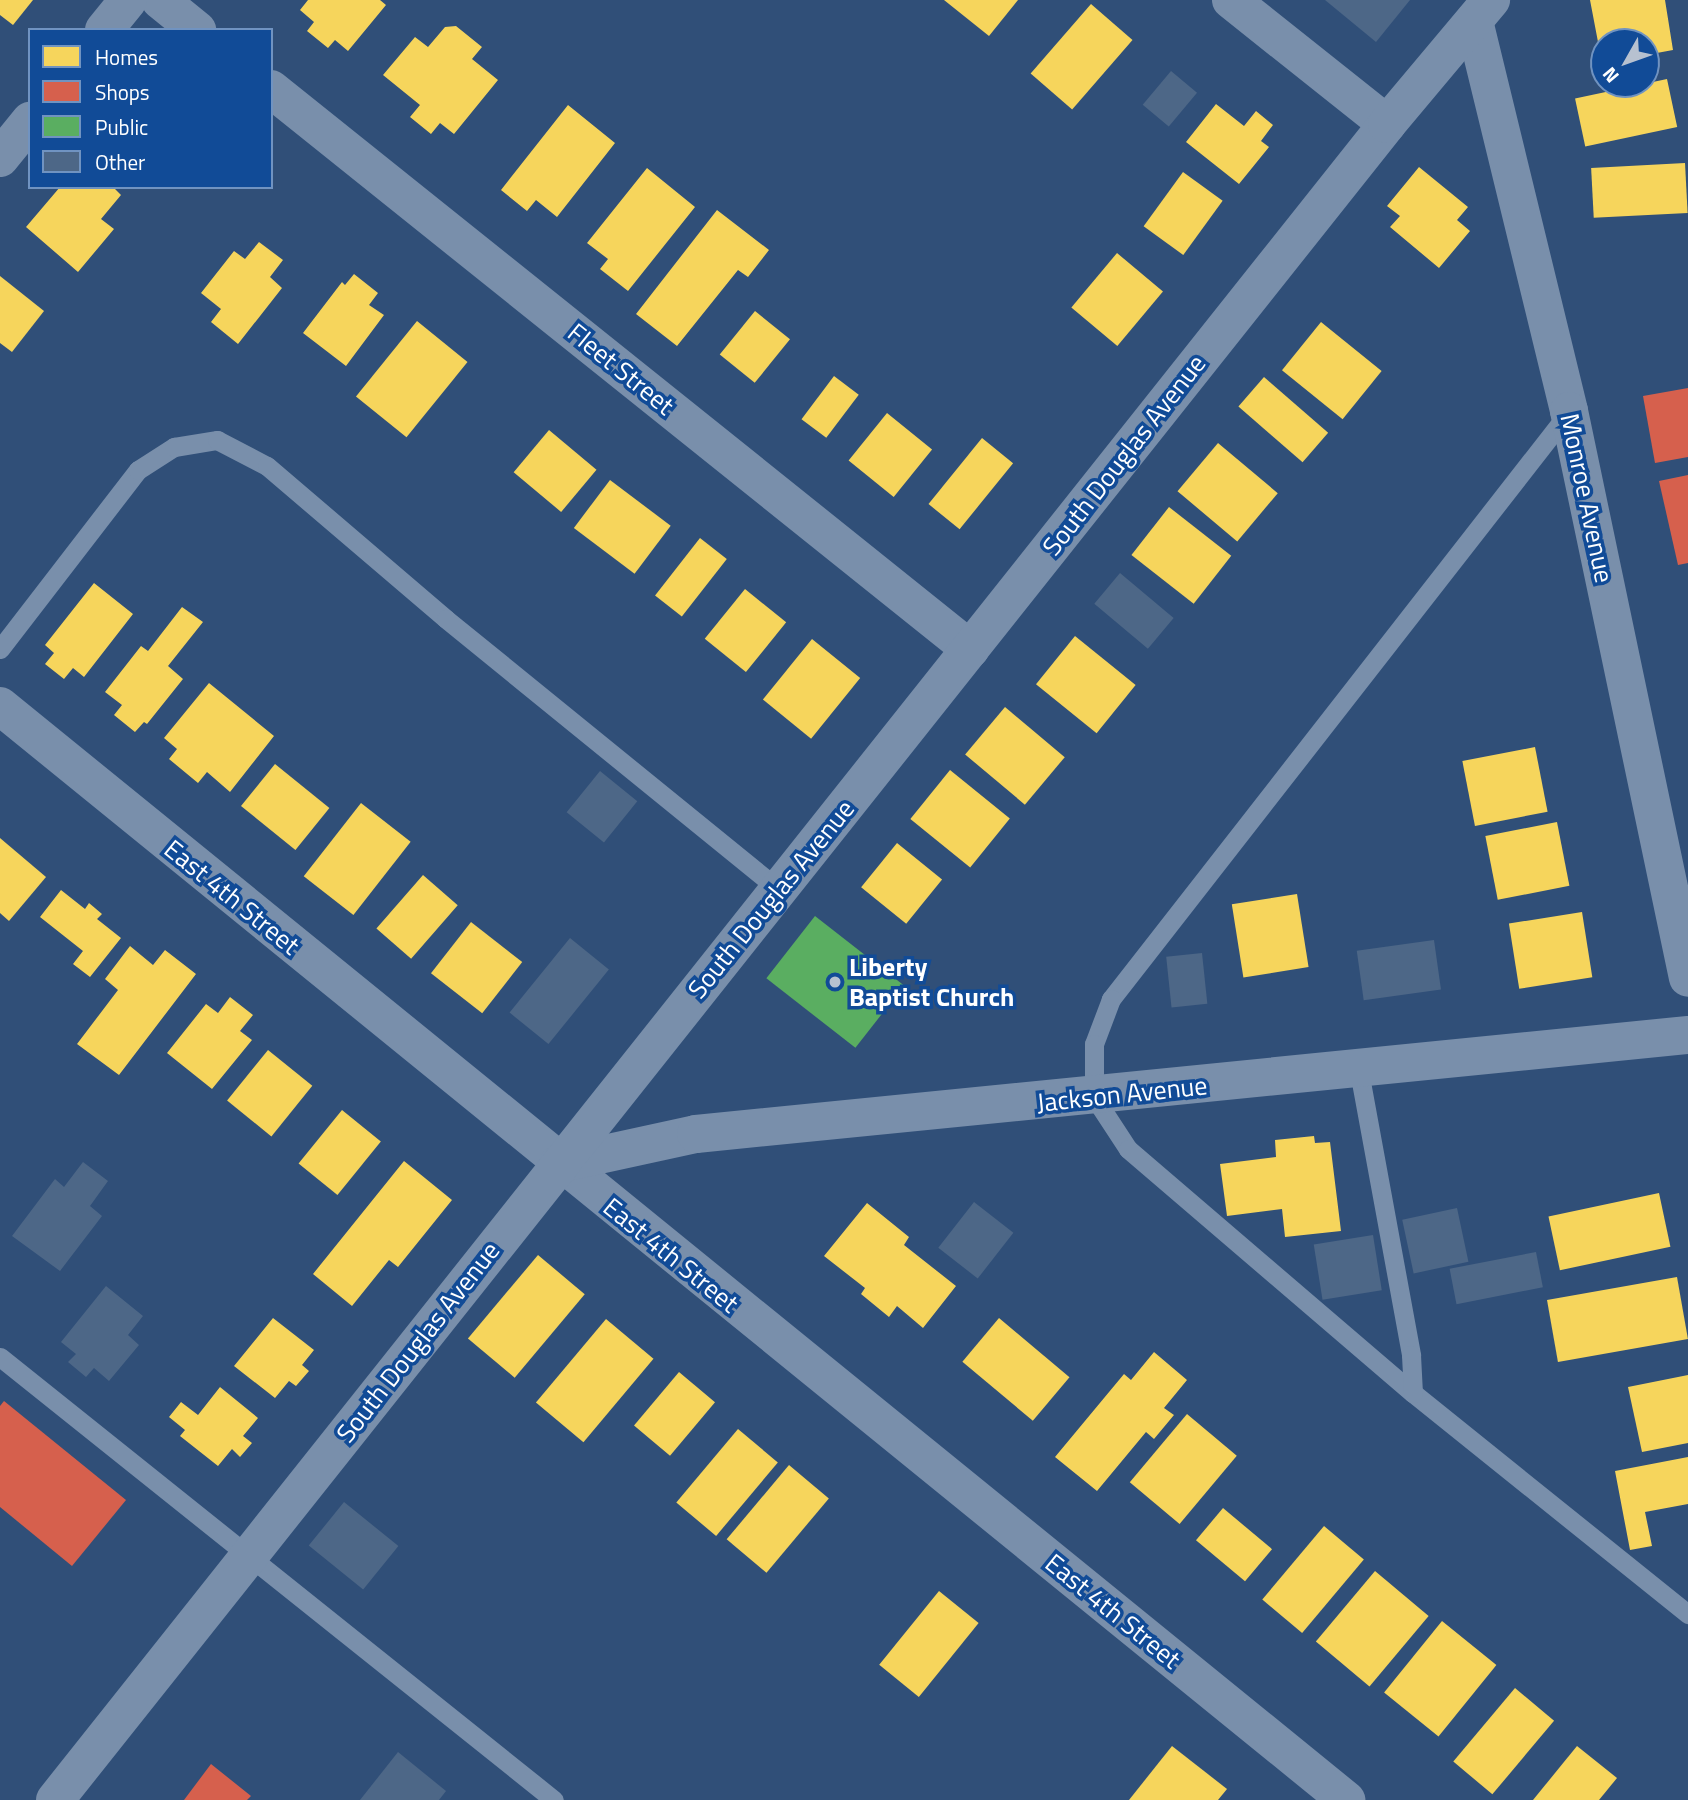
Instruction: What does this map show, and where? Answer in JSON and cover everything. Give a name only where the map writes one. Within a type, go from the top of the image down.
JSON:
[{"type":"street","points":[[106,28],[128,0]]},
{"type":"street","points":[[160,0],[195,28]]},
{"type":"street","points":[[1231,0],[1387,124]]},
{"type":"street","name":"South Douglas Avenue","points":[[55,1800],[1387,124],[1482,11]]},
{"type":"street","name":"Monroe Avenue","points":[[1482,11],[1688,978]]},
{"type":"street","name":"Fleet Street","points":[[273,91],[970,649]]},
{"type":"street","points":[[0,158],[28,123]]},
{"type":"street","name":"East 4th Street","points":[[0,706],[558,1164],[1346,1800]]},
{"type":"street","name":"Jackson Avenue","points":[[558,1164],[696,1134],[1359,1071],[1688,1035]]},
{"type":"lane","points":[[1569,411],[1111,999],[1094,1044],[1094,1097],[1128,1149],[1413,1393],[1688,1614]]},
{"type":"lane","points":[[0,649],[138,470],[174,447],[217,440],[267,466],[779,890]]},
{"type":"lane","points":[[1359,1071],[1411,1354],[1413,1393]]},
{"type":"lane","points":[[0,1357],[554,1800]]},
{"type":"building: Homes","points":[[0,0],[33,0],[13,25],[0,15]]},
{"type":"building: Homes","points":[[308,0],[380,0],[386,5],[348,51],[335,40],[328,48],[307,31],[314,22],[300,10]]},
{"type":"building: Homes","points":[[944,0],[1018,0],[989,36]]},
{"type":"building: Homes","points":[[1590,0],[1665,0],[1673,50],[1660,52],[1660,28],[1595,28]]},
{"type":"building: Homes","points":[[1091,4],[1133,40],[1072,110],[1031,73]]},
{"type":"building: Homes","points":[[456,26],[482,47],[472,59],[498,80],[454,134],[440,123],[431,134],[410,117],[420,105],[383,75],[415,37],[428,47],[445,27]]},
{"type":"building: Homes","points":[[1667,79],[1677,127],[1585,146],[1575,99],[1590,95],[1590,98],[1660,98],[1660,80]]},
{"type":"building: Homes","points":[[1216,104],[1244,126],[1256,111],[1273,125],[1261,141],[1269,147],[1239,184],[1186,142]]},
{"type":"building: Homes","points":[[568,105],[615,143],[557,217],[536,200],[527,211],[501,190]]},
{"type":"building: Homes","points":[[1685,163],[1688,213],[1594,218],[1591,168]]},
{"type":"building: Homes","points":[[1419,167],[1468,207],[1457,220],[1470,231],[1439,268],[1390,227],[1400,216],[1387,206]]},
{"type":"building: Homes","points":[[647,168],[695,207],[628,291],[600,269],[608,259],[587,243]]},
{"type":"building: Homes","points":[[1183,172],[1223,201],[1183,255],[1144,226]]},
{"type":"building: Homes","points":[[58,189],[115,189],[121,195],[101,219],[114,229],[78,272],[26,227]]},
{"type":"building: Homes","points":[[717,210],[769,250],[748,277],[738,270],[677,346],[636,314]]},
{"type":"building: Homes","points":[[259,242],[283,260],[270,277],[282,288],[238,344],[211,322],[221,309],[201,293],[234,251],[245,259]]},
{"type":"building: Homes","points":[[1117,253],[1163,292],[1117,346],[1071,307]]},
{"type":"building: Homes","points":[[354,274],[378,293],[369,305],[384,315],[346,366],[303,333],[342,282],[345,285]]},
{"type":"building: Homes","points":[[0,276],[44,311],[12,352],[0,343]]},
{"type":"building: Homes","points":[[755,311],[790,339],[755,383],[720,355]]},
{"type":"building: Homes","points":[[417,321],[468,362],[406,437],[356,396]]},
{"type":"building: Homes","points":[[1321,322],[1382,371],[1343,419],[1282,370]]},
{"type":"building: Homes","points":[[834,376],[859,395],[826,438],[802,419]]},
{"type":"building: Homes","points":[[1264,377],[1328,433],[1303,462],[1238,406]]},
{"type":"building: Homes","points":[[887,413],[932,450],[894,497],[849,460]]},
{"type":"building: Homes","points":[[549,430],[596,470],[561,512],[514,472]]},
{"type":"building: Homes","points":[[982,438],[1013,463],[960,529],[929,504]]},
{"type":"building: Homes","points":[[1218,443],[1278,493],[1237,541],[1178,491]]},
{"type":"building: Homes","points":[[610,480],[671,526],[635,574],[574,528]]},
{"type":"building: Homes","points":[[1169,507],[1231,556],[1194,604],[1131,555]]},
{"type":"building: Homes","points":[[700,538],[727,559],[682,616],[655,596]]},
{"type":"building: Homes","points":[[94,583],[133,614],[84,677],[73,668],[64,679],[45,664],[54,653],[45,645]]},
{"type":"building: Homes","points":[[745,589],[786,622],[746,672],[705,639]]},
{"type":"building: Homes","points":[[182,607],[203,622],[168,666],[183,679],[147,724],[144,722],[135,732],[114,715],[122,705],[105,692],[141,646],[148,651]]},
{"type":"building: Homes","points":[[1075,636],[1136,685],[1097,733],[1036,684]]},
{"type":"building: Homes","points":[[812,639],[860,678],[811,739],[763,700]]},
{"type":"building: Homes","points":[[209,683],[274,736],[230,792],[207,772],[198,783],[169,759],[177,749],[164,738]]},
{"type":"building: Homes","points":[[1005,707],[1065,757],[1025,805],[965,754]]},
{"type":"building: Homes","points":[[1535,747],[1548,812],[1475,826],[1462,761]]},
{"type":"building: Homes","points":[[275,764],[329,808],[295,850],[241,806]]},
{"type":"building: Homes","points":[[950,770],[1010,818],[970,867],[910,819]]},
{"type":"building: Homes","points":[[361,803],[411,842],[353,915],[304,876]]},
{"type":"building: Homes","points":[[1557,822],[1569,886],[1498,900],[1485,836]]},
{"type":"building: Homes","points":[[0,838],[46,877],[9,921],[0,913]]},
{"type":"building: Homes","points":[[897,843],[942,880],[906,924],[861,887]]},
{"type":"building: Homes","points":[[423,875],[458,905],[411,959],[376,929]]},
{"type":"building: Homes","points":[[61,890],[85,909],[89,903],[102,914],[97,919],[121,938],[90,977],[73,964],[83,951],[40,917]]},
{"type":"building: Homes","points":[[1297,894],[1309,967],[1243,977],[1232,904]]},
{"type":"building: Homes","points":[[1582,912],[1592,977],[1519,989],[1509,924]]},
{"type":"building: Homes","points":[[471,922],[522,962],[482,1013],[431,973]]},
{"type":"building: Homes","points":[[130,946],[153,965],[165,950],[196,974],[119,1075],[77,1044],[118,990],[105,979]]},
{"type":"building: Homes","points":[[230,997],[253,1015],[240,1031],[252,1040],[212,1089],[167,1053],[206,1004],[218,1013]]},
{"type":"building: Homes","points":[[268,1050],[312,1086],[271,1136],[227,1101]]},
{"type":"building: Homes","points":[[342,1110],[381,1141],[337,1195],[299,1164]]},
{"type":"building: Homes","points":[[1314,1136],[1315,1143],[1330,1142],[1341,1231],[1285,1237],[1282,1209],[1227,1216],[1220,1164],[1276,1157],[1275,1140]]},
{"type":"building: Homes","points":[[404,1161],[452,1200],[398,1267],[389,1260],[352,1306],[313,1274]]},
{"type":"building: Homes","points":[[1659,1193],[1670,1247],[1560,1270],[1548,1216]]},
{"type":"building: Homes","points":[[867,1203],[909,1237],[904,1245],[956,1286],[923,1328],[897,1306],[889,1317],[861,1294],[865,1288],[824,1256]]},
{"type":"building: Homes","points":[[538,1255],[585,1294],[515,1378],[468,1338]]},
{"type":"building: Homes","points":[[1677,1277],[1688,1339],[1558,1362],[1547,1300]]},
{"type":"building: Homes","points":[[273,1318],[314,1350],[302,1365],[309,1371],[296,1386],[289,1381],[275,1398],[234,1366]]},
{"type":"building: Homes","points":[[999,1318],[1069,1377],[1033,1421],[962,1362]]},
{"type":"building: Homes","points":[[606,1319],[653,1359],[583,1442],[536,1402]]},
{"type":"building: Homes","points":[[1154,1352],[1187,1380],[1164,1408],[1174,1415],[1154,1439],[1146,1432],[1097,1491],[1055,1457],[1124,1374],[1131,1380]]},
{"type":"building: Homes","points":[[679,1372],[715,1402],[670,1456],[634,1426]]},
{"type":"building: Homes","points":[[1688,1375],[1688,1443],[1642,1452],[1628,1387]]},
{"type":"building: Homes","points":[[220,1387],[258,1418],[243,1436],[252,1443],[240,1457],[232,1449],[218,1466],[180,1436],[185,1430],[169,1417],[181,1402],[198,1415]]},
{"type":"building: Homes","points":[[1187,1414],[1237,1456],[1180,1524],[1130,1482]]},
{"type":"building: Homes","points":[[738,1429],[778,1462],[716,1536],[676,1503]]},
{"type":"building: Homes","points":[[1688,1457],[1688,1504],[1645,1512],[1652,1546],[1630,1550],[1615,1471]]},
{"type":"building: Homes","points":[[789,1465],[829,1498],[766,1573],[727,1539]]},
{"type":"building: Homes","points":[[1223,1508],[1272,1549],[1245,1581],[1196,1540]]},
{"type":"building: Homes","points":[[1324,1526],[1364,1559],[1302,1633],[1262,1600]]},
{"type":"building: Homes","points":[[1375,1571],[1429,1616],[1369,1686],[1316,1641]]},
{"type":"building: Homes","points":[[939,1591],[979,1623],[919,1697],[879,1665]]},
{"type":"building: Homes","points":[[1442,1621],[1496,1665],[1439,1737],[1384,1692]]},
{"type":"building: Homes","points":[[1515,1688],[1554,1721],[1492,1794],[1453,1762]]},
{"type":"building: Homes","points":[[1172,1746],[1227,1789],[1218,1800],[1129,1800]]},
{"type":"building: Homes","points":[[1577,1746],[1617,1778],[1599,1800],[1533,1800]]},
{"type":"building: Shops","points":[[1688,388],[1688,457],[1655,463],[1643,396]]},
{"type":"building: Shops","points":[[1688,475],[1688,563],[1678,565],[1659,481]]},
{"type":"building: Shops","points":[[4,1401],[126,1500],[72,1566],[0,1507],[0,1406]]},
{"type":"building: Shops","points":[[211,1764],[251,1796],[247,1800],[184,1800]]},
{"type":"building: Public","name":"Liberty Baptist Church","points":[[815,916],[904,986],[855,1048],[766,978]]},
{"type":"building: Other","points":[[1325,0],[1410,0],[1376,42]]},
{"type":"building: Other","points":[[1171,71],[1197,93],[1169,127],[1143,105]]},
{"type":"building: Other","points":[[1120,573],[1174,618],[1148,649],[1094,604]]},
{"type":"building: Other","points":[[600,771],[637,801],[604,842],[567,812]]},
{"type":"building: Other","points":[[570,938],[609,969],[548,1044],[510,1013]]},
{"type":"building: Other","points":[[1434,940],[1441,990],[1364,1000],[1357,951]]},
{"type":"building: Other","points":[[1202,953],[1207,1004],[1172,1007],[1166,957]]},
{"type":"building: Other","points":[[83,1162],[108,1181],[90,1206],[102,1216],[60,1271],[12,1236],[55,1179],[64,1187]]},
{"type":"building: Other","points":[[974,1202],[1013,1233],[978,1278],[938,1248]]},
{"type":"building: Other","points":[[1457,1208],[1468,1262],[1414,1273],[1402,1220]]},
{"type":"building: Other","points":[[1373,1235],[1382,1290],[1322,1300],[1314,1244]]},
{"type":"building: Other","points":[[1536,1252],[1543,1287],[1456,1304],[1450,1269]]},
{"type":"building: Other","points":[[106,1286],[143,1316],[128,1335],[139,1345],[109,1381],[94,1368],[86,1377],[68,1362],[76,1354],[61,1342]]},
{"type":"building: Other","points":[[344,1502],[398,1546],[363,1590],[309,1546]]},
{"type":"building: Other","points":[[398,1752],[446,1791],[439,1800],[360,1800]]},
{"type":"place","name":"Liberty Baptist Church","points":[[835,982]]}]
